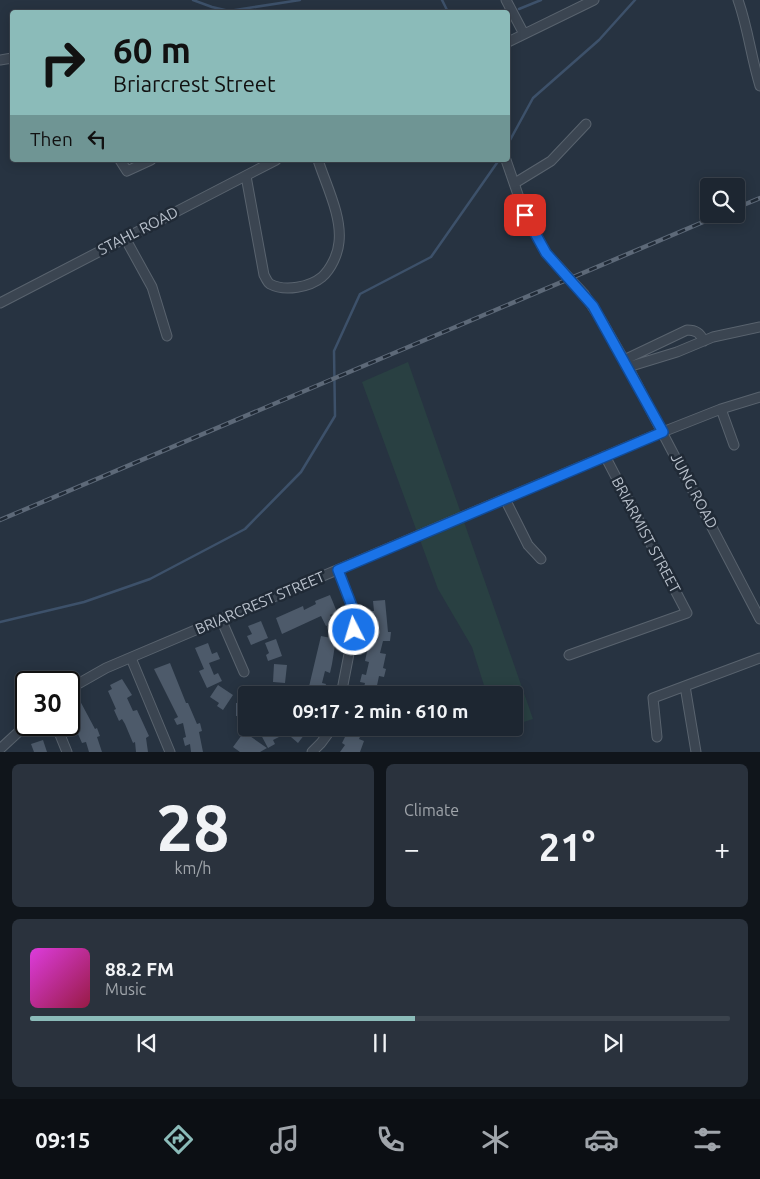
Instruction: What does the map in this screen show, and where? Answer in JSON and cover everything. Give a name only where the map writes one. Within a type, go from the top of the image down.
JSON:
[{"type":"street","points":[[506,0],[524,34]]},
{"type":"street","points":[[510,41],[594,0]]},
{"type":"street","points":[[738,0],[746,22],[750,54],[760,86]]},
{"type":"street","points":[[515,183],[550,161],[586,124]]},
{"type":"street","points":[[121,162],[127,171],[147,162]]},
{"type":"street","name":"STAHL ROAD","points":[[0,303],[272,162]]},
{"type":"street","points":[[246,176],[264,274],[269,283],[280,287],[293,288],[309,284],[322,277],[331,266],[339,244],[340,225],[319,162]]},
{"type":"street","name":"JUNG ROAD","points":[[507,162],[525,215],[546,253],[589,300],[626,363],[760,619]]},
{"type":"street","points":[[125,238],[152,287],[167,336]]},
{"type":"street","points":[[626,363],[677,352],[736,331],[760,327]]},
{"type":"street","points":[[626,363],[686,330],[694,330],[700,334],[704,341]]},
{"type":"street","name":"BRIARCREST STREET","points":[[80,683],[221,619],[605,456],[722,409],[760,397]]},
{"type":"street","points":[[722,409],[734,445]]},
{"type":"street","name":"BRIARMIST STREET","points":[[569,655],[687,613],[605,456]]},
{"type":"street","points":[[506,499],[528,546],[541,559]]},
{"type":"street","points":[[338,570],[349,595],[355,623],[343,686]]},
{"type":"street","points":[[221,619],[244,672]]},
{"type":"street","points":[[131,658],[170,752]]},
{"type":"street","points":[[658,736],[653,698],[760,658]]},
{"type":"street","points":[[685,686],[696,752]]},
{"type":"street","points":[[0,749],[15,735]]},
{"type":"street","points":[[61,736],[68,752]]},
{"type":"street","points":[[312,752],[326,736]]},
{"type":"green space","points":[[408,362],[521,686],[484,686],[472,647],[438,589],[362,382]]},
{"type":"green space","points":[[523,690],[533,719],[523,722]]},
{"type":"building","points":[[330,595],[337,612],[330,615],[334,623],[326,626],[321,616],[282,634],[276,618],[303,606],[304,610],[316,604],[315,601]]},
{"type":"building","points":[[385,600],[388,632],[391,632],[390,641],[383,641],[380,653],[386,654],[383,668],[386,669],[384,677],[379,676],[377,686],[364,686],[365,683],[360,682],[362,674],[366,675],[369,662],[365,661],[371,633],[375,633],[376,619],[371,620],[370,611],[374,611],[373,601]]},
{"type":"building","points":[[261,621],[268,638],[251,645],[247,636],[252,634],[248,626]]},
{"type":"building","points":[[321,636],[336,639],[330,673],[325,671],[322,683],[326,684],[325,686],[309,686]]},
{"type":"building","points":[[276,639],[282,656],[268,661],[266,655],[269,653],[265,643]]},
{"type":"building","points":[[208,643],[212,654],[217,652],[220,659],[209,663],[214,675],[218,673],[222,681],[207,688],[199,671],[204,669],[195,648]]},
{"type":"building","points":[[170,663],[186,703],[188,703],[197,724],[200,723],[202,731],[199,732],[203,752],[191,752],[190,744],[185,746],[183,738],[186,737],[183,723],[177,725],[174,719],[178,717],[154,669]]},
{"type":"building","points":[[274,664],[287,665],[285,683],[273,682]]},
{"type":"building","points":[[122,679],[132,695],[127,698],[133,711],[137,710],[149,736],[146,738],[148,752],[136,752],[135,742],[133,743],[125,724],[122,719],[119,721],[114,710],[116,709],[108,691],[112,689],[110,685]]},
{"type":"building","points":[[218,685],[233,695],[223,710],[217,706],[219,703],[210,697]]},
{"type":"building","points":[[80,701],[95,729],[97,728],[100,736],[97,737],[102,752],[89,752],[86,742],[82,743],[79,736]]},
{"type":"building","points":[[236,703],[238,703],[238,716],[236,716]]},
{"type":"building","points":[[241,736],[250,736],[267,748],[260,752],[240,752],[233,747]]},
{"type":"building","points":[[262,736],[278,736],[273,740],[275,744],[268,748]]},
{"type":"building","points":[[290,736],[303,736],[298,743]]},
{"type":"building","points":[[346,736],[360,736],[359,739],[364,741],[360,752],[340,752],[345,745],[342,743]]},
{"type":"building","points":[[43,740],[47,752],[34,752],[31,744]]},
{"type":"waterway","points":[[193,0],[225,10]]},
{"type":"waterway","points":[[235,10],[300,0]]},
{"type":"waterway","points":[[442,0],[447,10]]},
{"type":"waterway","points":[[519,9],[541,0]]},
{"type":"waterway","points":[[510,140],[533,98],[599,40],[635,0]]},
{"type":"waterway","points":[[0,622],[84,602],[150,579],[245,529],[301,472],[335,416],[334,351],[360,294],[431,257],[498,162]]},
{"type":"railway","points":[[745,204],[760,198]]},
{"type":"railway","points":[[0,520],[701,223]]},
{"type":"route","points":[[354,630],[353,609],[338,570],[663,432],[593,306],[546,253],[525,215]]}]
